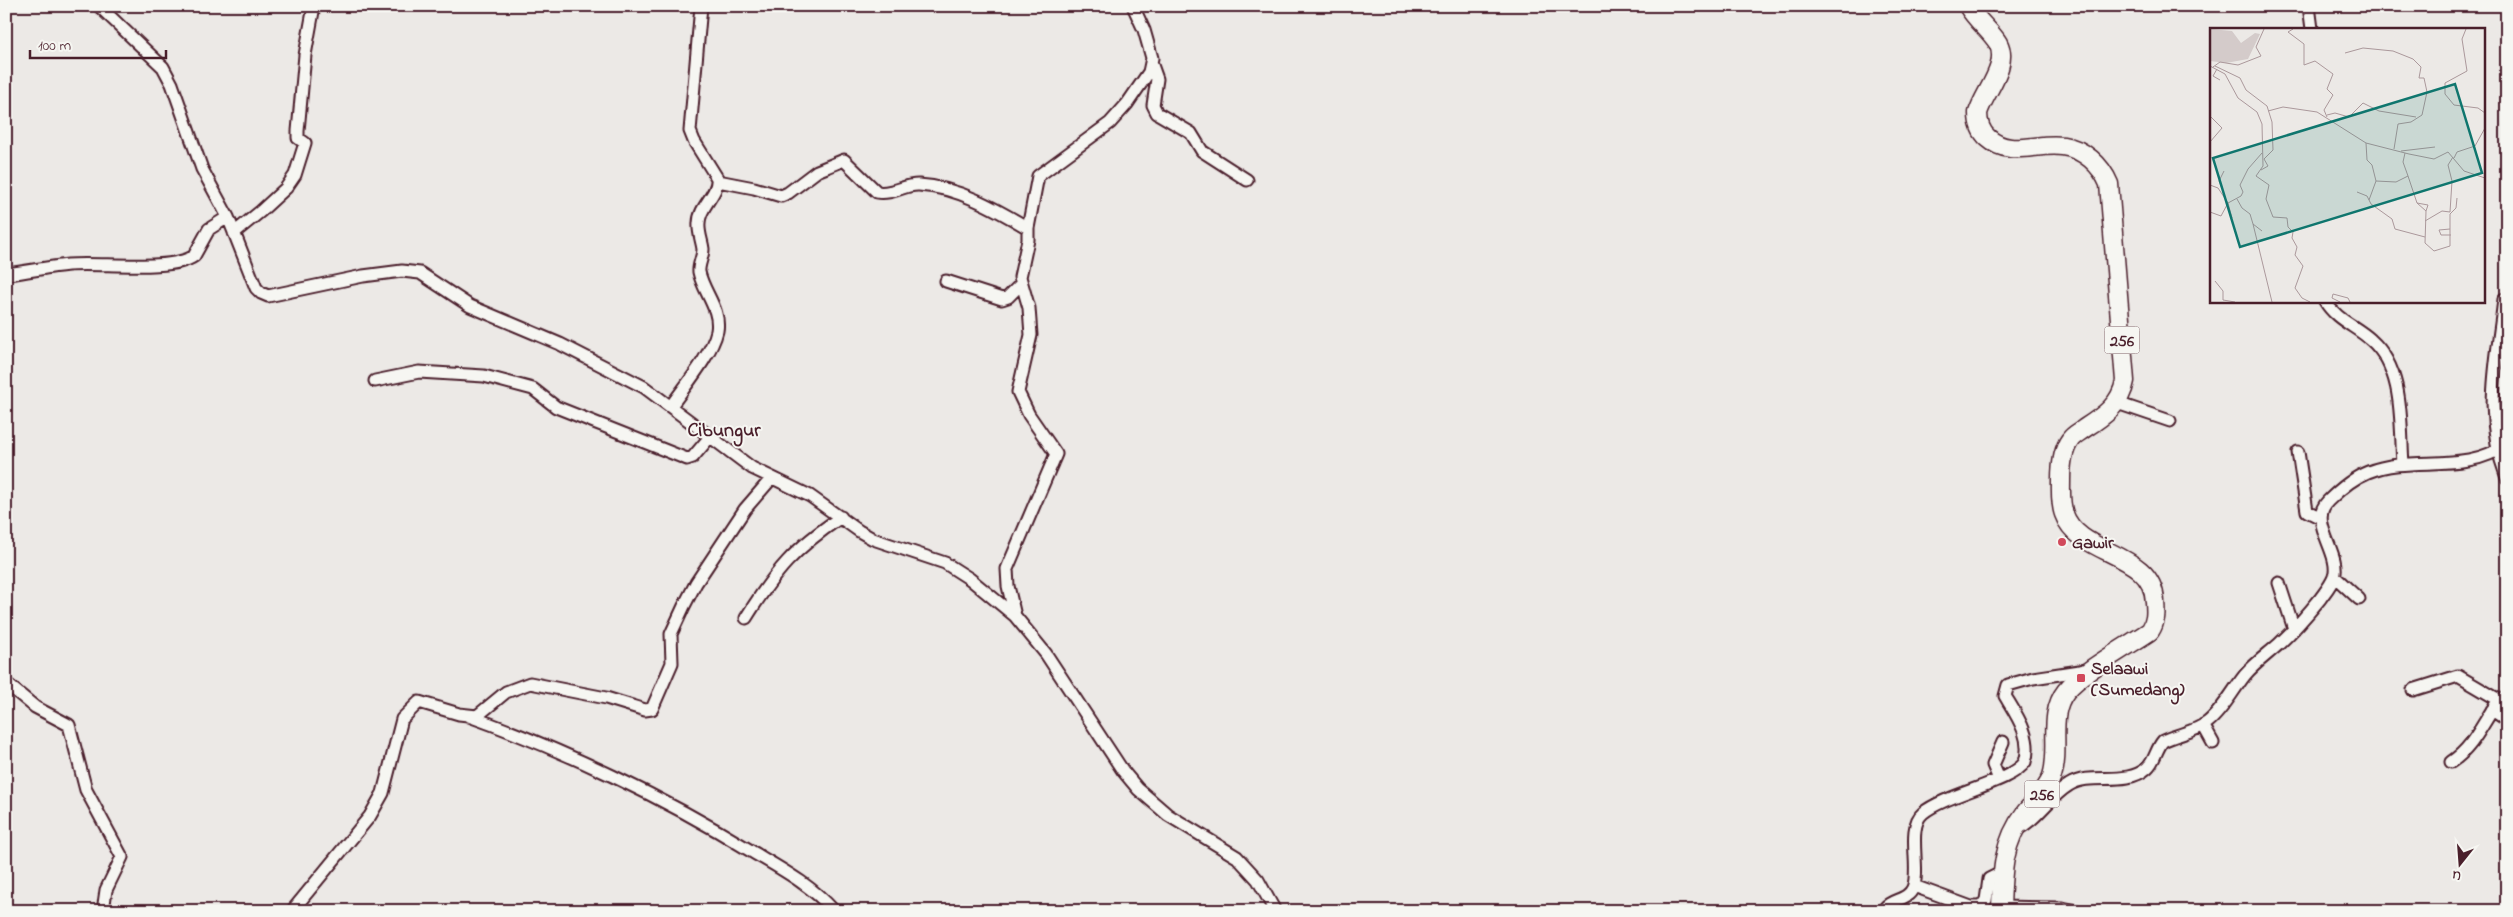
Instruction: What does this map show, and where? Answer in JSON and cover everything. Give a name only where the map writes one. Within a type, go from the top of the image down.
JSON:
[{"type":"main road","name":"256","points":[[1968,6],[1994,38],[2000,50],[1998,70],[1978,114],[1978,121],[1984,134],[1994,143],[2009,149],[2056,145],[2072,148],[2092,160],[2105,175],[2108,184],[2125,371],[2124,389],[2117,403],[2100,419],[2073,436],[2066,446],[2061,475],[2060,498],[2063,513],[2068,524],[2080,536],[2120,557],[2146,576],[2155,596],[2156,620],[2150,631],[2095,668],[2065,692],[2059,702],[2056,714],[2056,758],[2052,776],[2043,792],[2012,832],[2006,848],[2001,873],[2001,909]]},
{"type":"street","points":[[99,6],[163,67],[172,84],[202,169],[228,217],[256,288],[264,295],[290,293],[363,276],[402,271],[420,273],[470,306],[603,364],[644,387],[671,406],[709,438],[771,479],[810,496],[873,539],[945,563],[970,578],[1015,616],[1046,654],[1123,771],[1138,789],[1168,815],[1237,857],[1258,880],[1275,911]]},
{"type":"street","points":[[234,233],[277,197],[295,175],[305,143],[298,138],[298,131],[305,55],[314,6]]},
{"type":"street","points":[[671,406],[701,362],[717,332],[716,313],[699,272],[703,249],[699,221],[704,206],[718,181],[690,131],[701,6]]},
{"type":"street","points":[[1132,6],[1144,30],[1157,79],[1153,105],[1156,114],[1191,133],[1202,151],[1247,180]]},
{"type":"street","points":[[2309,6],[2312,28]]},
{"type":"street","points":[[1015,616],[1008,586],[1007,568],[1055,462],[1056,454],[1019,398],[1018,387],[1030,335],[1029,308],[1021,284],[1020,272],[1028,240],[1028,228],[1038,176],[1110,123],[1127,104],[1152,65]]},
{"type":"street","points":[[718,181],[743,185],[781,196],[788,193],[817,171],[844,160],[878,192],[918,185],[944,190],[982,203],[1028,228]]},
{"type":"street","points":[[6,274],[74,265],[160,266],[177,264],[194,256],[209,230],[228,217]]},
{"type":"street","points":[[946,281],[1002,299],[1008,297],[1021,284]]},
{"type":"street","points":[[2504,299],[2492,386],[2497,452],[2507,478]]},
{"type":"street","points":[[2326,302],[2338,317],[2374,343],[2386,361],[2397,387],[2403,464]]},
{"type":"street","points":[[375,381],[419,372],[484,376],[532,389],[556,407],[687,459],[693,458],[709,438]]},
{"type":"street","points":[[2117,403],[2170,421]]},
{"type":"street","points":[[2012,832],[2032,820],[2068,786],[2077,782],[2109,779],[2138,773],[2150,765],[2163,741],[2203,725],[2219,710],[2246,674],[2294,629],[2313,608],[2334,576],[2335,565],[2321,518],[2327,502],[2361,475],[2403,464],[2463,462],[2497,452],[2507,444]]},
{"type":"street","points":[[2298,452],[2307,511],[2321,518]]},
{"type":"street","points":[[468,716],[481,714],[506,692],[530,683],[606,698],[645,710],[652,709],[672,663],[672,634],[680,613],[696,583],[745,510],[771,479]]},
{"type":"street","points":[[746,618],[782,565],[803,545],[841,517]]},
{"type":"street","points":[[2334,576],[2359,599]]},
{"type":"street","points":[[2279,584],[2294,629]]},
{"type":"street","points":[[1883,911],[1887,904],[1909,894],[1914,886],[1916,830],[1921,816],[1970,790],[1999,779],[2022,767],[2028,755],[2022,724],[2005,696],[2008,685],[2033,678],[2095,668]]},
{"type":"street","points":[[2413,690],[2458,676],[2503,699],[2492,710],[2464,753],[2451,762]]},
{"type":"street","points":[[6,683],[35,707],[69,725],[86,790],[122,857],[106,890],[103,911]]},
{"type":"street","points":[[292,911],[370,816],[382,793],[402,719],[419,702],[508,730],[674,807],[800,880],[820,895],[834,911]]},
{"type":"street","points":[[2492,710],[2507,720]]},
{"type":"street","points":[[2203,725],[2213,743]]},
{"type":"street","points":[[1999,779],[1993,765],[2003,742]]},
{"type":"street","points":[[1914,886],[1971,907],[1981,907],[1986,900],[1989,879],[2001,873]]},
{"type":"street","points":[[2001,909],[2062,908],[2078,911]]},
{"type":"place","name":"Gawir","points":[[2062,542]]},
{"type":"place","name":"Selaawi (Sumedang)","points":[[2081,678]]},
{"type":"district","name":"Cibungur","points":[[724,429]]}]
